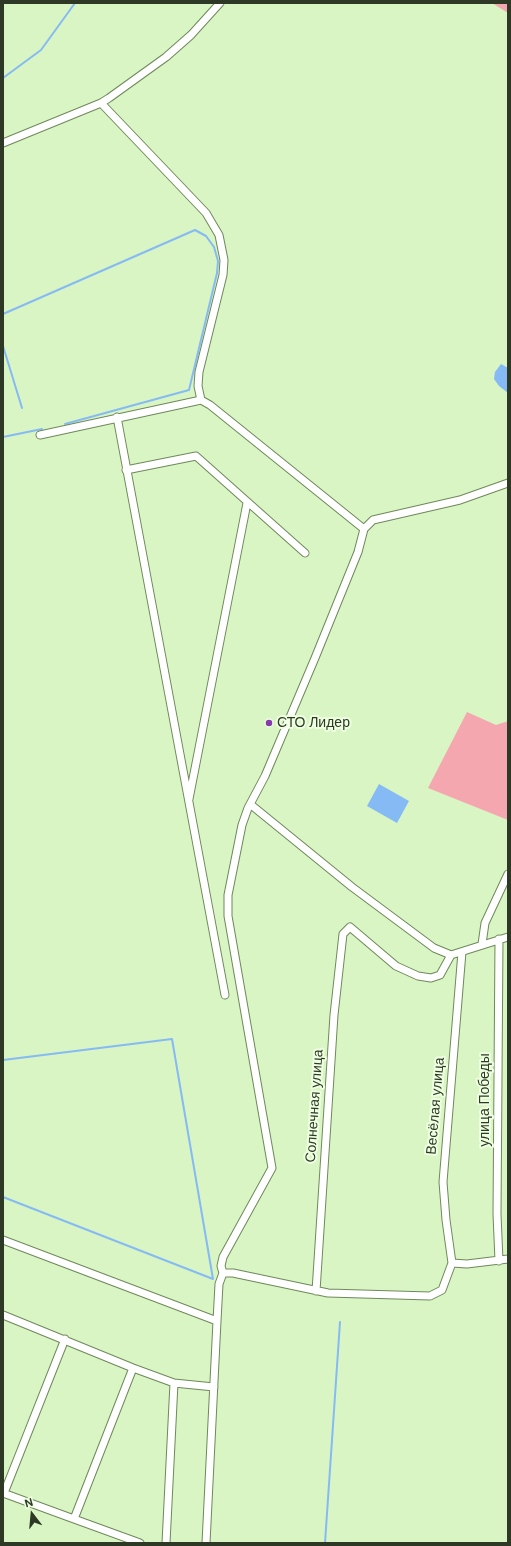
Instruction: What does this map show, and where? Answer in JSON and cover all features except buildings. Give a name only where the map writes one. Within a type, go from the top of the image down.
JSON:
[{"type":"street","points":[[3,143],[101,103],[130,84],[166,57],[191,35],[220,3]]},
{"type":"street","points":[[101,103],[206,213],[219,235],[224,260],[223,276],[198,372],[198,386],[201,400]]},
{"type":"street","points":[[40,435],[117,417],[201,400],[210,405],[364,529]]},
{"type":"street","points":[[117,417],[225,995]]},
{"type":"street","points":[[126,470],[196,456],[247,503],[305,553]]},
{"type":"street","points":[[206,1543],[219,1284],[223,1274],[221,1266],[223,1257],[272,1168],[228,916],[228,895],[242,825],[250,804],[265,776],[315,658],[358,552],[364,529],[373,520],[460,500],[508,483]]},
{"type":"street","points":[[188,803],[247,503]]},
{"type":"street","points":[[250,804],[352,887],[434,948],[451,955],[508,937]]},
{"type":"street","points":[[482,944],[485,923],[508,874]]},
{"type":"street","name":"Солнечная улица","points":[[316,1291],[341,939],[343,934],[350,927],[396,966],[418,976],[431,978],[440,975],[451,955]]},
{"type":"street","name":"улица Победы","points":[[498,939],[497,1214],[499,1260]]},
{"type":"street","name":"Весёлая улица","points":[[452,1263],[446,1220],[443,1182],[462,952]]},
{"type":"street","points":[[3,1240],[217,1321]]},
{"type":"street","points":[[223,1274],[233,1273],[328,1293],[430,1296],[442,1290],[447,1280],[452,1263],[467,1264],[508,1260]]},
{"type":"street","points":[[3,1315],[133,1368],[174,1383],[214,1387]]},
{"type":"street","points":[[65,1339],[4,1493],[140,1543]]},
{"type":"street","points":[[74,1519],[133,1368]]},
{"type":"street","points":[[166,1543],[174,1383]]},
{"type":"shaded area","points":[[492,3],[508,3],[508,13]]},
{"type":"shaded area","points":[[467,712],[496,725],[508,721],[508,820],[428,788]]},
{"type":"water","points":[[501,364],[508,368],[508,393],[499,386],[494,379],[495,372]]},
{"type":"water","points":[[379,784],[409,801],[397,823],[367,806]]},
{"type":"waterway","points":[[3,78],[41,50],[75,3]]},
{"type":"waterway","points":[[3,314],[195,230],[206,236],[214,247],[218,261],[217,273],[189,390],[65,424]]},
{"type":"waterway","points":[[3,346],[22,408]]},
{"type":"waterway","points":[[3,437],[42,429]]},
{"type":"waterway","points":[[3,1060],[172,1039],[213,1279],[3,1197]]},
{"type":"waterway","points":[[325,1543],[340,1322]]},
{"type":"place","name":"СТО Лидер","points":[[269,723]]}]
